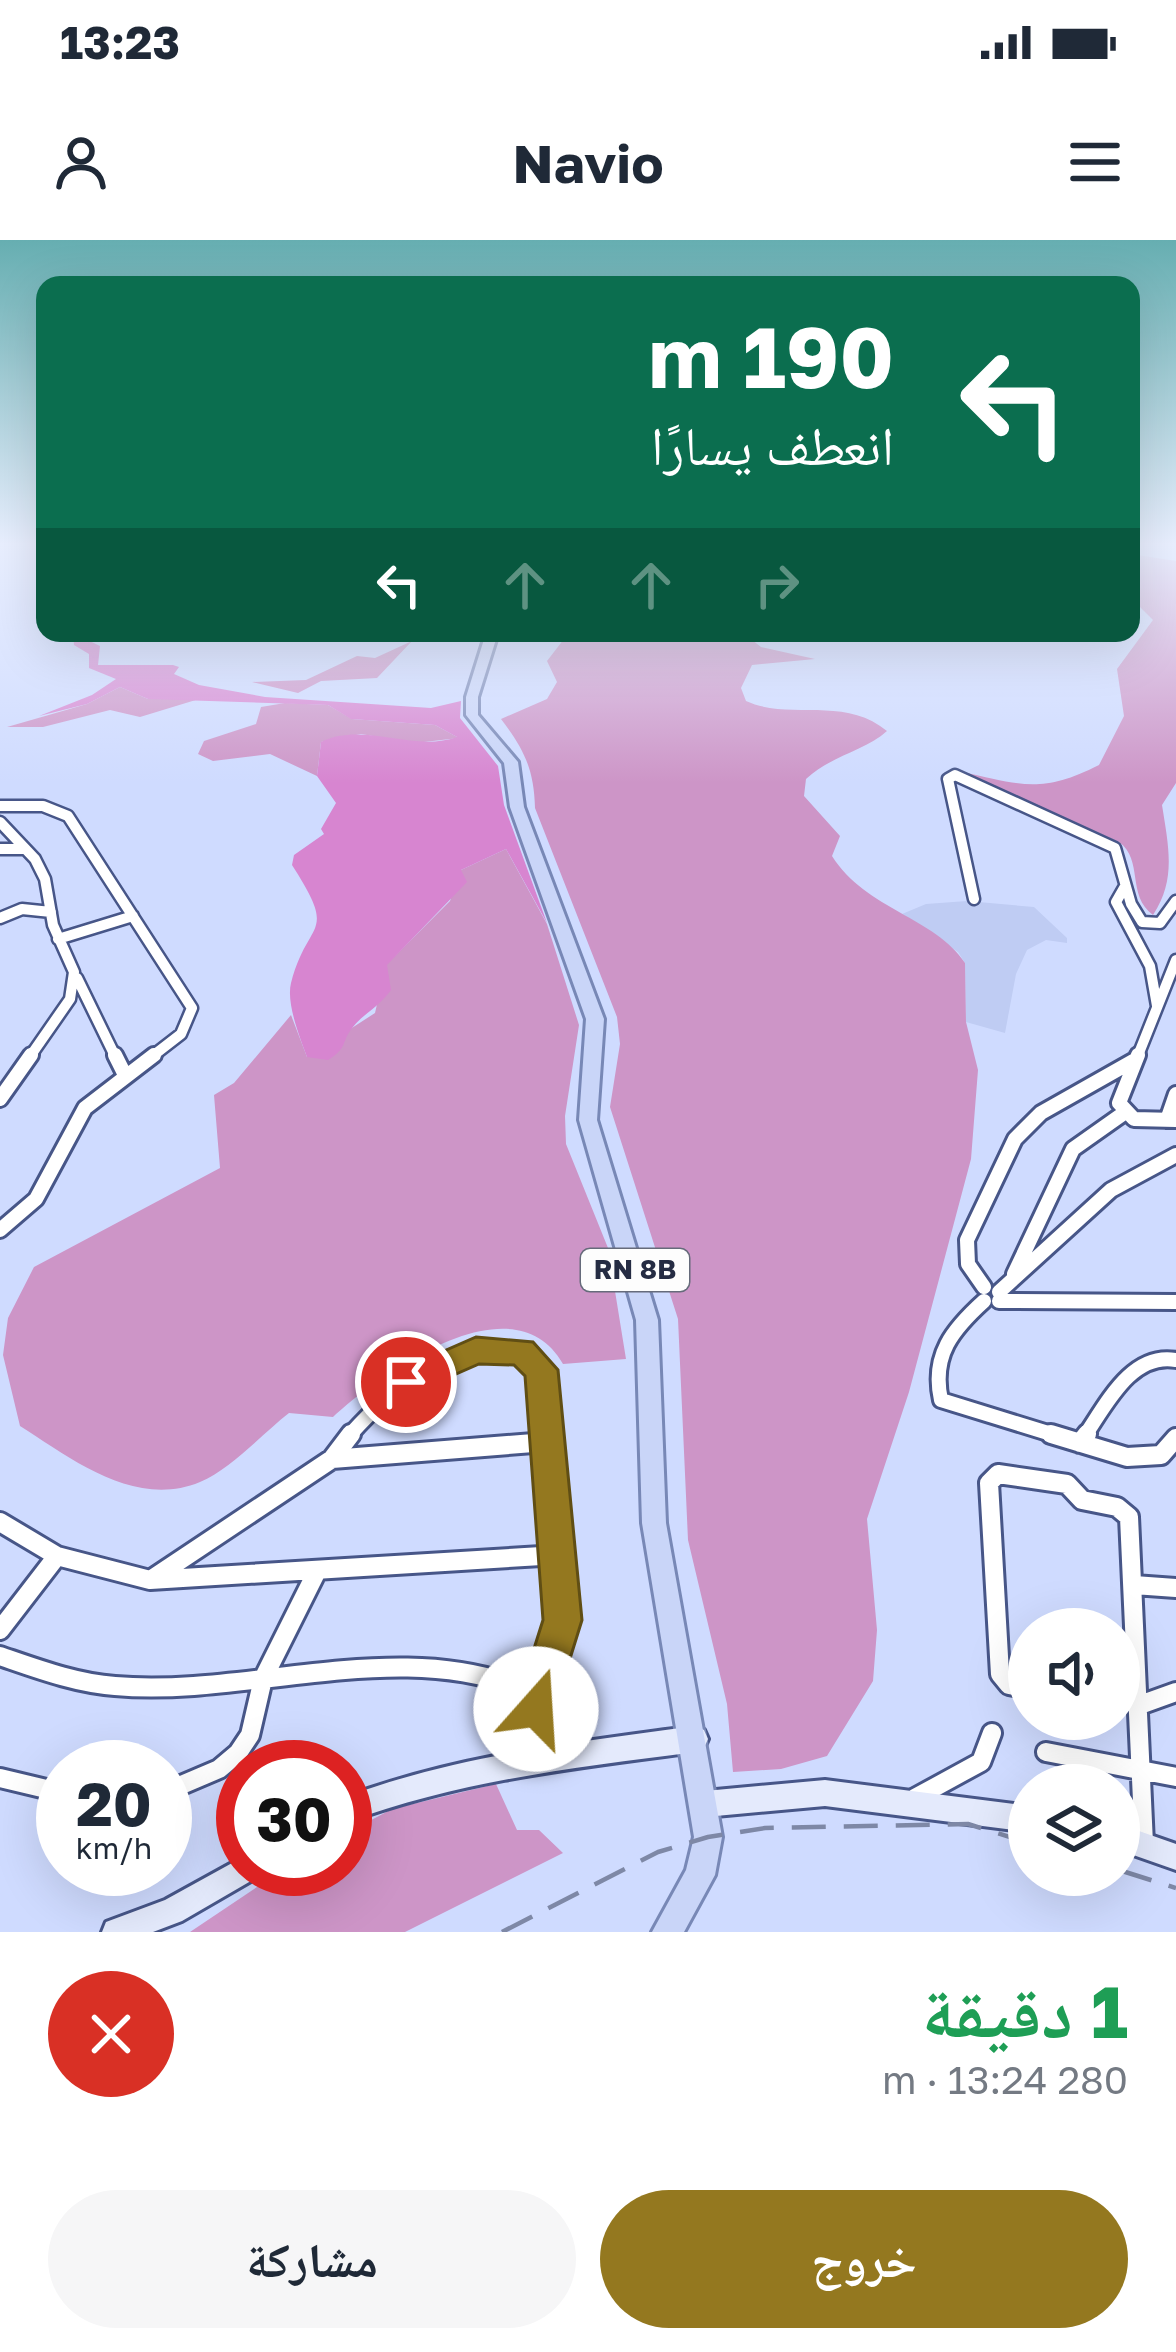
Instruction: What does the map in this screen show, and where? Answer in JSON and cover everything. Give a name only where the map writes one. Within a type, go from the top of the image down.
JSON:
[{"type":"main road","name":"RN 8B","points":[[490,642],[472,698],[472,715],[511,762],[517,807],[595,1019],[588,1120],[647,1321],[654,1523],[705,1804],[706,1856],[667,1932]]},
{"type":"street","points":[[974,898],[950,808],[948,778],[955,775],[1115,848],[1132,911],[1145,924],[1160,923],[1176,902]]},
{"type":"street","points":[[0,806],[43,806],[68,816],[192,1008],[181,1034],[124,1073],[85,1108],[36,1199],[0,1230]]},
{"type":"street","points":[[0,822],[45,879],[58,939],[124,1073]]},
{"type":"street","points":[[0,849],[25,849]]},
{"type":"street","points":[[1124,888],[1116,902],[1150,966],[1157,1006]]},
{"type":"street","points":[[0,901],[51,912]]},
{"type":"street","points":[[0,918],[22,909]]},
{"type":"street","points":[[58,939],[133,916]]},
{"type":"street","points":[[1124,1113],[1119,1103],[1132,1061],[1176,960]]},
{"type":"street","points":[[0,1099],[70,999],[74,973]]},
{"type":"street","points":[[991,1295],[968,1264],[967,1240],[1015,1139],[1041,1113],[1132,1061]]},
{"type":"street","points":[[1015,1274],[1073,1149],[1124,1113],[1172,1120],[1176,1094]]},
{"type":"street","points":[[1176,1155],[1111,1190],[947,1334],[938,1386],[941,1400],[1080,1443],[1151,1458],[1168,1450],[1176,1438]]},
{"type":"street","points":[[991,1295],[1176,1302]]},
{"type":"street","points":[[150,1580],[332,1459],[367,1413],[406,1382],[476,1350],[522,1352],[534,1359],[543,1378],[563,1620],[536,1709]]},
{"type":"street","points":[[1080,1443],[1142,1362],[1161,1356],[1176,1360]]},
{"type":"street","points":[[332,1459],[546,1442]]},
{"type":"street","points":[[1008,1683],[1000,1674],[992,1476],[1067,1484],[1082,1500],[1125,1511],[1133,1538],[1133,1608]]},
{"type":"street","points":[[0,1522],[57,1556],[150,1580],[559,1555]]},
{"type":"street","points":[[0,1630],[57,1556]]},
{"type":"street","points":[[192,1780],[219,1769],[250,1735],[263,1678],[316,1573]]},
{"type":"street","points":[[1134,1585],[1176,1588]]},
{"type":"street","points":[[0,1656],[73,1681],[120,1687],[419,1670],[526,1686],[534,1694],[536,1756]]},
{"type":"street","points":[[1140,1706],[1176,1692]]},
{"type":"street","points":[[908,1801],[981,1762],[992,1733]]},
{"type":"street","points":[[372,1801],[459,1771],[536,1756],[695,1739]]},
{"type":"street","points":[[1136,1740],[1140,1780]]},
{"type":"street","points":[[1046,1752],[1176,1777]]},
{"type":"street","points":[[3,1784],[36,1789]]},
{"type":"street","points":[[705,1804],[825,1793],[1008,1816]]},
{"type":"street","points":[[1140,1844],[1176,1857]]},
{"type":"street","points":[[116,1932],[172,1911],[216,1886]]},
{"type":"shaded area","points":[[1149,625],[1176,625],[1176,783],[1162,805],[1168,876],[1153,915],[1140,898],[1131,858],[1119,842],[962,772],[1045,784],[1099,765],[1124,716],[1117,669]]},
{"type":"shaded area","points":[[92,642],[100,646],[98,665],[173,665],[179,667],[174,674],[199,685],[265,697],[431,708],[461,701],[460,718],[498,766],[504,805],[547,923],[506,849],[461,870],[467,882],[387,965],[391,990],[357,1022],[335,1056],[328,1060],[307,1057],[290,991],[317,917],[292,865],[294,855],[324,834],[321,829],[336,803],[317,776],[321,742],[354,735],[423,742],[457,737],[435,725],[351,719],[328,705],[148,699],[120,687],[87,704],[39,716],[92,695],[116,679],[89,668],[89,654],[74,645]]},
{"type":"shaded area","points":[[411,642],[377,678],[321,681],[298,693],[252,682],[306,680],[357,656],[375,658]]},
{"type":"shaded area","points":[[562,642],[755,642],[815,659],[752,665],[741,688],[746,701],[763,707],[853,714],[887,731],[816,771],[806,779],[804,796],[840,836],[832,856],[846,874],[936,934],[965,963],[966,1022],[978,1070],[971,1159],[909,1392],[867,1519],[877,1630],[873,1681],[827,1756],[781,1769],[733,1772],[727,1704],[688,1540],[678,1319],[610,1107],[620,1044],[617,1017],[535,808],[526,760],[501,719],[547,699],[557,682],[547,661]]},
{"type":"shaded area","points":[[120,687],[148,699],[199,699],[140,717],[110,710],[43,727],[7,727],[87,704]]},
{"type":"shaded area","points":[[328,705],[352,719],[435,725],[459,738],[415,743],[361,734],[321,742],[317,776],[270,754],[213,761],[198,754],[204,741],[256,724],[261,707]]},
{"type":"shaded area","points":[[506,849],[547,924],[579,1025],[565,1116],[566,1144],[608,1248],[626,1359],[563,1364],[541,1339],[513,1329],[481,1331],[414,1358],[333,1417],[289,1413],[223,1469],[176,1489],[128,1485],[105,1476],[20,1426],[3,1355],[8,1318],[34,1267],[220,1168],[214,1095],[234,1083],[291,1015],[307,1057],[375,1013],[386,965],[450,901],[461,870]]},
{"type":"shaded area","points":[[967,901],[1034,907],[1067,938],[1067,943],[1046,940],[1027,950],[1016,974],[1005,1033],[966,1022],[965,963],[958,952],[902,914],[926,904]]},
{"type":"shaded area","points":[[496,1784],[517,1830],[539,1830],[563,1853],[405,1932],[190,1932],[244,1896],[372,1896],[372,1820],[392,1809]]},
{"type":"railway","points":[[502,1932],[658,1852],[708,1837],[765,1828],[968,1824],[1008,1836]]},
{"type":"railway","points":[[1140,1877],[1176,1888]]},
{"type":"route","points":[[406,1382],[476,1350],[522,1352],[541,1370],[563,1620],[536,1709]]}]
